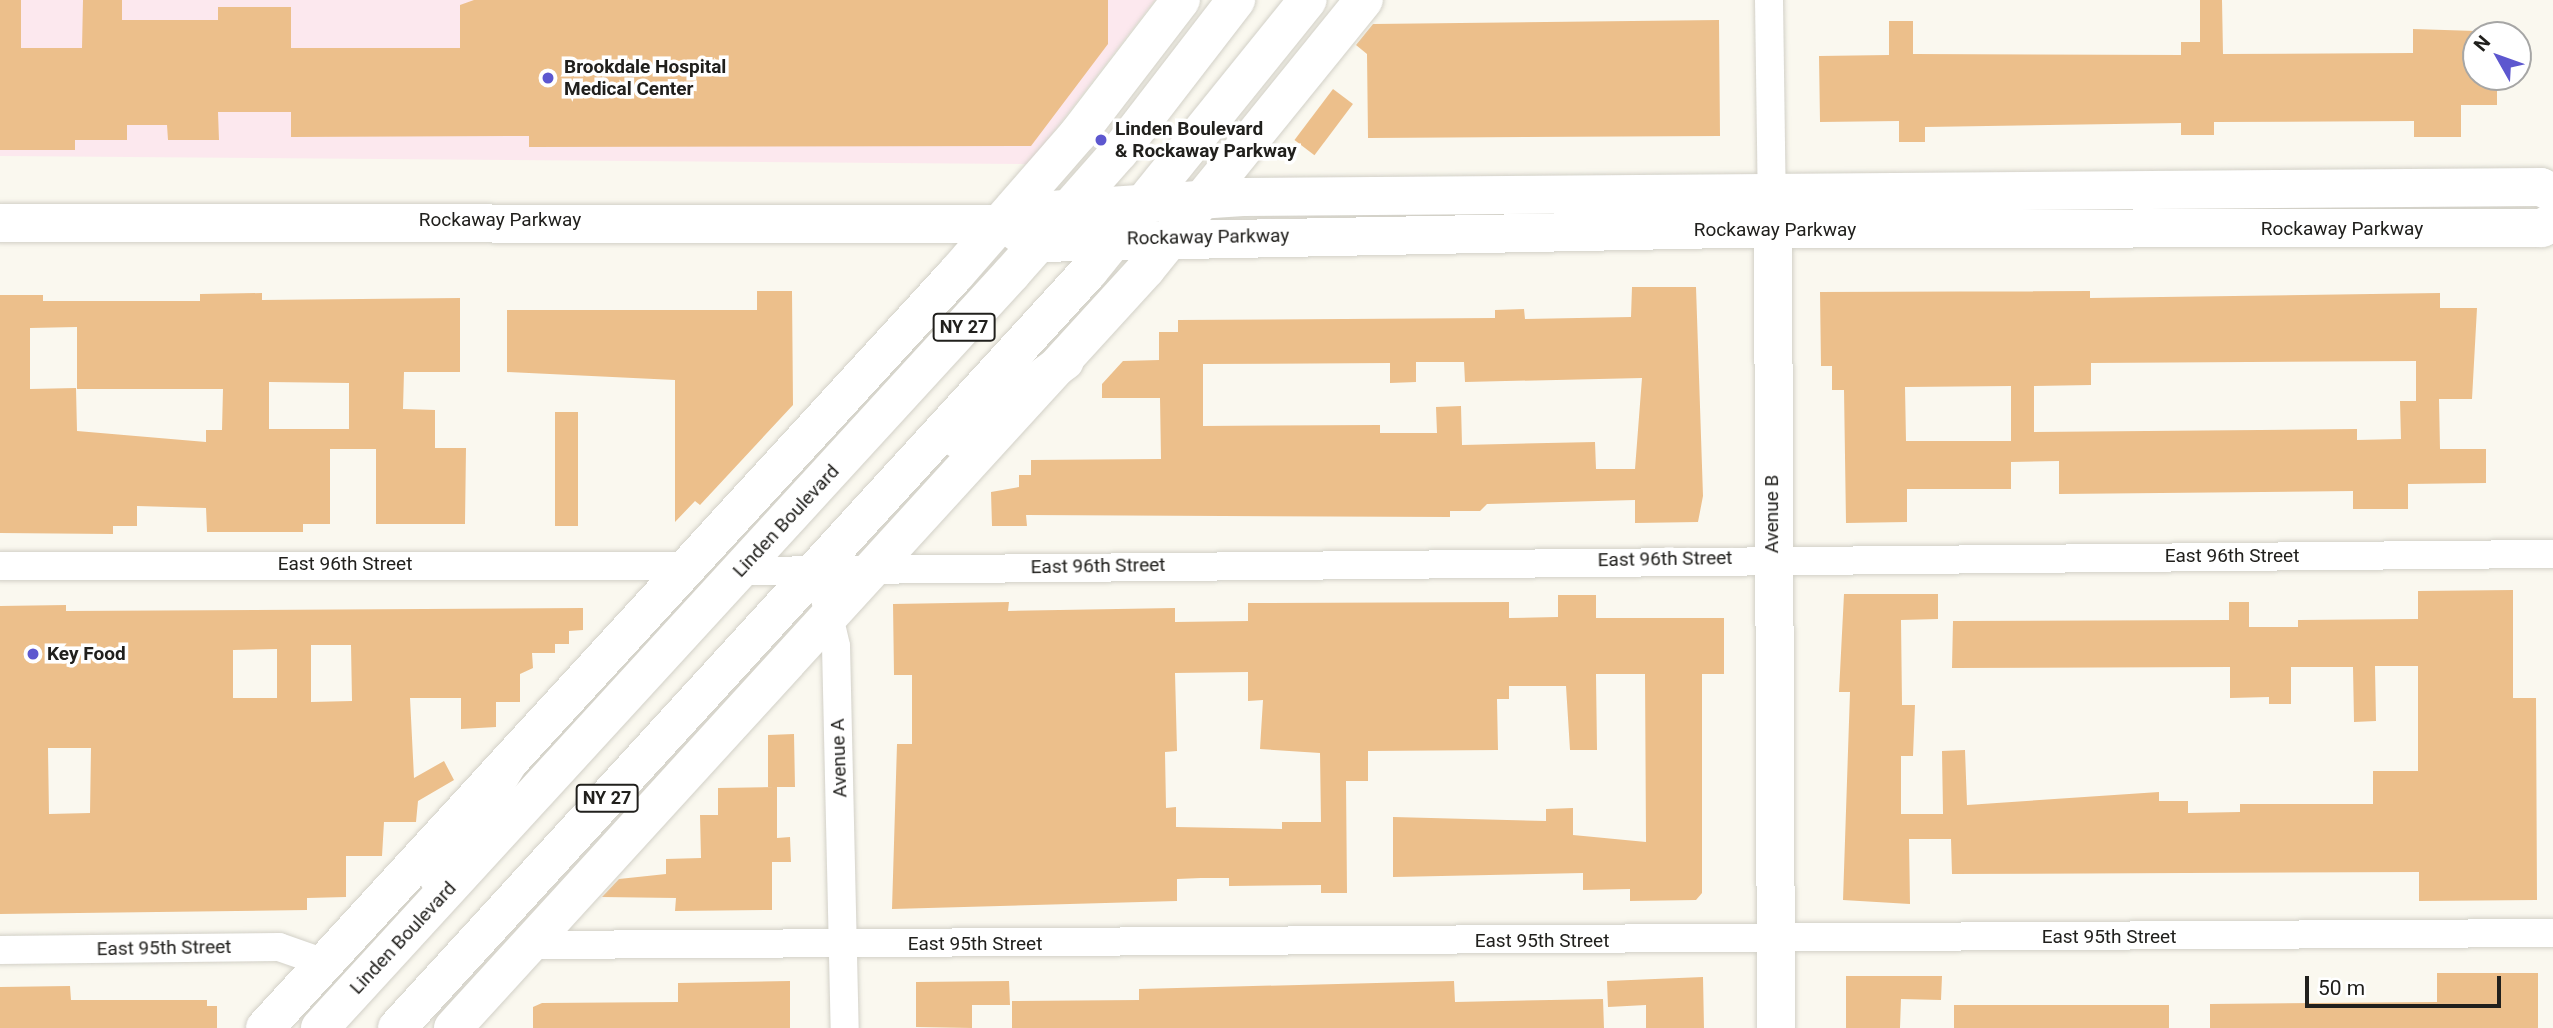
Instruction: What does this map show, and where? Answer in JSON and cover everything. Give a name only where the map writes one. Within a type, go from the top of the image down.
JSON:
[{"type":"main road","points":[[265,1028],[1001,223],[1181,0]]},
{"type":"main road","name":"Linden Boulevard","points":[[320,1028],[740,571],[1068,208],[1236,0]]},
{"type":"main road","name":"NY 27","points":[[397,1028],[902,478],[1117,238],[1308,0]]},
{"type":"main road","points":[[453,1028],[1065,361],[1205,199],[1364,0]]},
{"type":"main road","name":"Rockaway Parkway","points":[[1001,223],[1036,243],[2542,187],[2553,193]]},
{"type":"main road","name":"Rockaway Parkway","points":[[0,223],[1001,223],[1068,208],[1205,199],[1772,214],[2542,228],[2553,222]]},
{"type":"main road","name":"Avenue B","points":[[1772,214],[1776,1028]]},
{"type":"main road","points":[[902,478],[1065,361]]},
{"type":"main road","points":[[404,938],[508,763]]},
{"type":"main road","points":[[424,1028],[467,951]]},
{"type":"street","name":"Avenue B","points":[[1769,0],[1772,214]]},
{"type":"street","name":"East 96th Street","points":[[818,569],[1772,558],[2553,554]]},
{"type":"street","name":"East 96th Street","points":[[0,566],[689,566]]},
{"type":"street","points":[[740,571],[818,569]]},
{"type":"street","name":"Avenue A","points":[[818,569],[833,612],[845,1028]]},
{"type":"street","name":"East 95th Street","points":[[531,945],[1776,940],[2553,933]]},
{"type":"street","name":"East 95th Street","points":[[0,950],[279,947],[325,963]]},
{"type":"shaded area","name":"Brookdale Hospital Medical Center","points":[[0,0],[1155,0],[1029,164],[0,156]]},
{"type":"building","name":"Brookdale Hospital Medical Center","points":[[0,0],[21,0],[21,48],[82,48],[83,0],[122,0],[122,20],[218,20],[218,7],[291,7],[291,48],[460,48],[460,5],[474,0],[1108,0],[1108,44],[1031,146],[529,147],[529,136],[291,137],[291,112],[218,112],[219,140],[168,140],[167,125],[127,125],[127,140],[75,140],[75,150],[0,150]]},
{"type":"building","points":[[2200,0],[2222,0],[2223,54],[2413,53],[2413,29],[2462,31],[2462,91],[2497,91],[2497,105],[2461,105],[2461,137],[2414,137],[2414,121],[2214,122],[2214,135],[2181,135],[2181,123],[1925,127],[1925,142],[1899,142],[1899,121],[1820,122],[1819,56],[1889,55],[1889,21],[1913,21],[1913,54],[2181,55],[2181,42],[2200,42]]},
{"type":"building","points":[[1719,20],[1720,136],[1368,138],[1367,54],[1356,45],[1373,24]]},
{"type":"building","points":[[1333,89],[1353,104],[1314,155],[1294,140]]},
{"type":"building","points":[[1632,287],[1696,287],[1703,496],[1698,522],[1635,523],[1635,500],[1487,504],[1480,511],[1450,511],[1450,517],[1026,515],[1027,526],[992,526],[991,492],[1019,487],[1019,475],[1031,475],[1031,460],[1161,459],[1160,398],[1102,398],[1102,384],[1123,361],[1159,360],[1159,332],[1178,332],[1178,320],[1495,318],[1495,310],[1524,309],[1525,319],[1631,317]],"holes":[[[1416,362],[1464,362],[1465,382],[1642,378],[1635,469],[1596,469],[1595,442],[1462,445],[1461,406],[1436,407],[1437,433],[1380,433],[1380,425],[1203,426],[1203,364],[1390,363],[1390,383],[1416,382]]]},
{"type":"building","points":[[757,291],[792,291],[793,405],[700,505],[695,501],[675,522],[675,380],[507,372],[507,310],[757,310]]},
{"type":"building","points":[[2090,291],[2090,298],[2440,293],[2440,308],[2477,308],[2472,399],[2439,399],[2440,449],[2486,449],[2486,483],[2408,484],[2408,509],[2353,509],[2353,491],[2059,494],[2059,461],[2011,462],[2011,489],[1907,489],[1907,522],[1846,523],[1844,390],[1832,390],[1832,366],[1821,366],[1820,292]],"holes":[[[2416,361],[2416,401],[2400,401],[2401,439],[2357,440],[2357,429],[2034,432],[2034,386],[2091,385],[2091,363]],[[2011,386],[2011,441],[1906,441],[1905,387]]]},
{"type":"building","points":[[262,293],[262,300],[460,298],[460,372],[404,372],[403,409],[435,410],[435,448],[466,448],[465,524],[376,524],[376,449],[330,449],[330,524],[303,524],[303,532],[207,532],[206,508],[137,506],[137,526],[113,526],[113,534],[0,533],[0,295],[43,295],[43,301],[200,301],[200,294]],"holes":[[[77,327],[77,389],[223,389],[222,430],[206,430],[206,442],[77,431],[76,388],[30,389],[30,328]],[[269,382],[349,383],[349,429],[269,429]]]},
{"type":"building","points":[[555,412],[578,412],[578,526],[555,526]]},
{"type":"building","points":[[2513,590],[2513,698],[2536,698],[2537,900],[2419,901],[2419,872],[1952,874],[1951,839],[1909,839],[1910,904],[1843,900],[1850,692],[1839,692],[1844,594],[1938,594],[1938,619],[1901,620],[1902,705],[1915,705],[1913,756],[1901,756],[1901,814],[1943,814],[1942,751],[1965,750],[1967,805],[2159,792],[2159,801],[2188,801],[2188,813],[2240,812],[2240,804],[2373,804],[2373,771],[2418,771],[2418,666],[2375,666],[2376,721],[2354,722],[2353,667],[2291,667],[2291,704],[2269,704],[2269,697],[2230,698],[2230,667],[1952,668],[1953,621],[2229,620],[2229,602],[2249,602],[2249,627],[2298,627],[2298,620],[2418,619],[2418,591]]},
{"type":"building","points":[[1558,595],[1596,595],[1596,618],[1724,618],[1724,674],[1702,674],[1702,893],[1696,900],[1630,901],[1630,889],[1583,890],[1583,873],[1393,877],[1393,817],[1546,821],[1546,809],[1573,808],[1573,835],[1646,842],[1645,674],[1596,674],[1597,750],[1570,750],[1566,686],[1509,686],[1509,699],[1497,699],[1498,750],[1368,751],[1368,781],[1346,781],[1347,893],[1321,893],[1321,885],[1229,886],[1229,878],[1201,878],[1177,879],[1177,901],[892,909],[897,744],[912,744],[912,675],[894,675],[893,604],[1009,602],[1008,611],[1175,608],[1175,622],[1248,621],[1248,603],[1509,602],[1509,618],[1558,617]],"holes":[[[1248,672],[1248,701],[1263,700],[1260,749],[1320,753],[1321,822],[1282,822],[1282,829],[1176,827],[1176,807],[1166,808],[1165,752],[1177,751],[1175,673]]]},
{"type":"building","points":[[66,605],[66,611],[583,608],[583,630],[569,631],[569,644],[555,644],[555,653],[532,653],[533,668],[520,674],[520,702],[496,702],[496,727],[461,729],[461,698],[410,698],[414,778],[444,761],[454,780],[418,801],[416,822],[384,822],[382,856],[346,856],[346,897],[307,898],[307,910],[0,914],[0,606]],"holes":[[[311,645],[351,645],[352,701],[311,702]],[[277,649],[277,698],[233,698],[233,650]],[[48,748],[91,748],[90,813],[49,814]]]},
{"type":"building","points":[[794,734],[795,787],[777,787],[777,838],[790,837],[791,862],[772,862],[772,910],[675,911],[676,898],[602,897],[619,879],[666,874],[666,859],[701,858],[700,815],[718,815],[718,788],[774,787],[768,787],[768,735]]},
{"type":"building","points":[[2437,973],[2538,973],[2538,1028],[2210,1028],[2210,1004],[2437,1002]]},
{"type":"building","points":[[1846,976],[1942,976],[1941,1000],[1901,999],[1900,1028],[1846,1028]]},
{"type":"building","points":[[1703,977],[1704,1028],[1646,1028],[1646,1005],[1608,1007],[1607,981]]},
{"type":"building","points":[[790,981],[790,1028],[533,1028],[533,1007],[542,1003],[678,1002],[678,983]]},
{"type":"building","points":[[1009,981],[1010,1005],[972,1005],[972,1028],[916,1027],[916,982]]},
{"type":"building","points":[[1454,981],[1455,1002],[1603,999],[1604,1028],[1012,1028],[1012,1001],[1139,1000],[1139,989]]},
{"type":"building","points":[[70,986],[71,1000],[207,1000],[207,1006],[217,1006],[217,1028],[0,1028],[0,987]]},
{"type":"building","points":[[1954,1005],[2169,1005],[2169,1028],[1954,1028]]},
{"type":"place","name":"Brookdale Hospital Medical Center","points":[[548,78]]},
{"type":"place","name":"Linden Boulevard & Rockaway Parkway","points":[[1101,140]]},
{"type":"place","name":"Key Food","points":[[33,654]]}]
